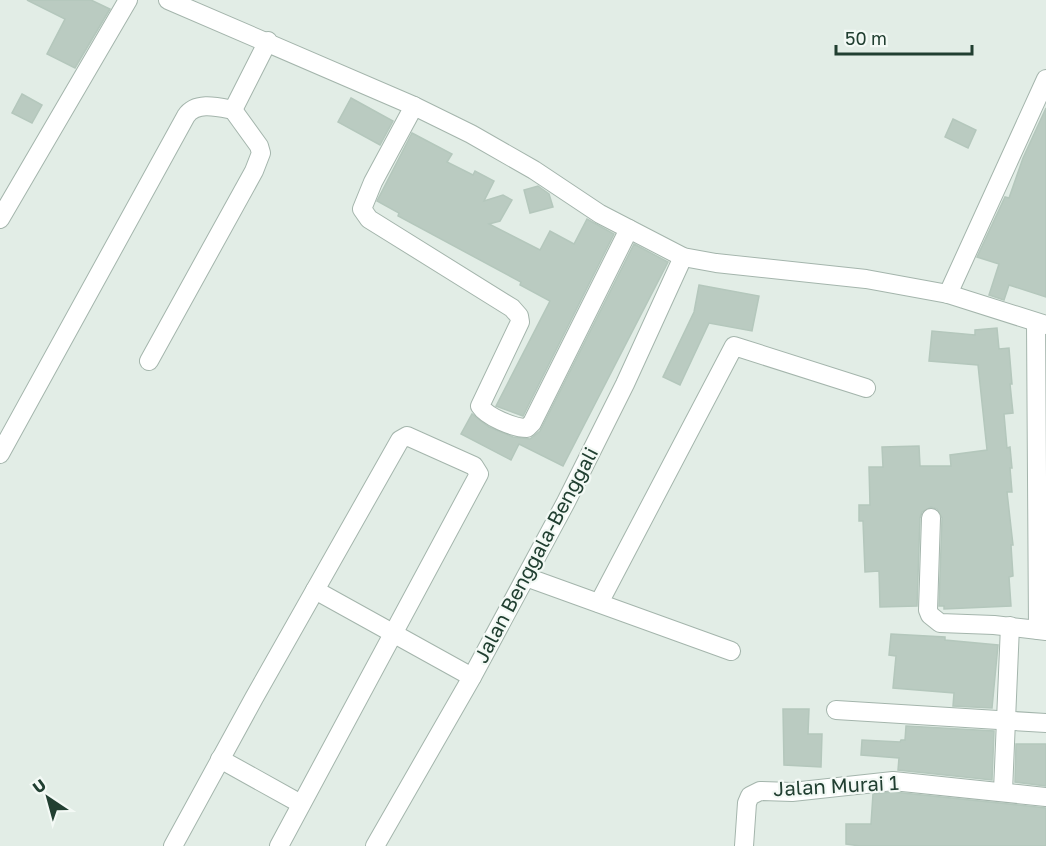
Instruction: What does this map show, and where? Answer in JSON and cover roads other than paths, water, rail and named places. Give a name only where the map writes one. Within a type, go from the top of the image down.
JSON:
[{"type":"street","points":[[0,219],[128,0]]},
{"type":"street","points":[[168,0],[268,41],[414,106],[489,144],[600,213],[683,257],[716,263],[866,279],[948,294],[985,304],[1041,324],[1042,631],[1010,626],[940,622],[930,615],[928,605],[931,518]]},
{"type":"street","points":[[233,110],[268,41]]},
{"type":"street","points":[[948,294],[1046,79]]},
{"type":"street","points":[[0,454],[190,110],[198,106],[233,110],[259,146],[261,153],[254,171],[149,361]]},
{"type":"street","points":[[414,106],[373,182],[362,209],[369,219],[512,308],[519,316],[520,322],[480,406],[488,413],[520,428],[527,428],[532,423],[629,229]]},
{"type":"street","name":"Jalan Benggala-Benggali","points":[[375,846],[472,677],[526,577],[625,384],[683,257]]},
{"type":"street","points":[[599,603],[734,346],[866,388]]},
{"type":"street","points":[[173,846],[400,440],[407,436],[474,466],[479,474],[279,846]]},
{"type":"street","points":[[526,577],[731,651]]},
{"type":"street","points":[[315,590],[472,677]]},
{"type":"street","points":[[1003,791],[1010,626]]},
{"type":"street","points":[[836,710],[1046,723]]},
{"type":"street","points":[[220,759],[301,804]]},
{"type":"street","name":"Jalan Murai 1","points":[[744,846],[747,803],[750,796],[760,791],[792,792],[893,781],[1046,797]]}]
